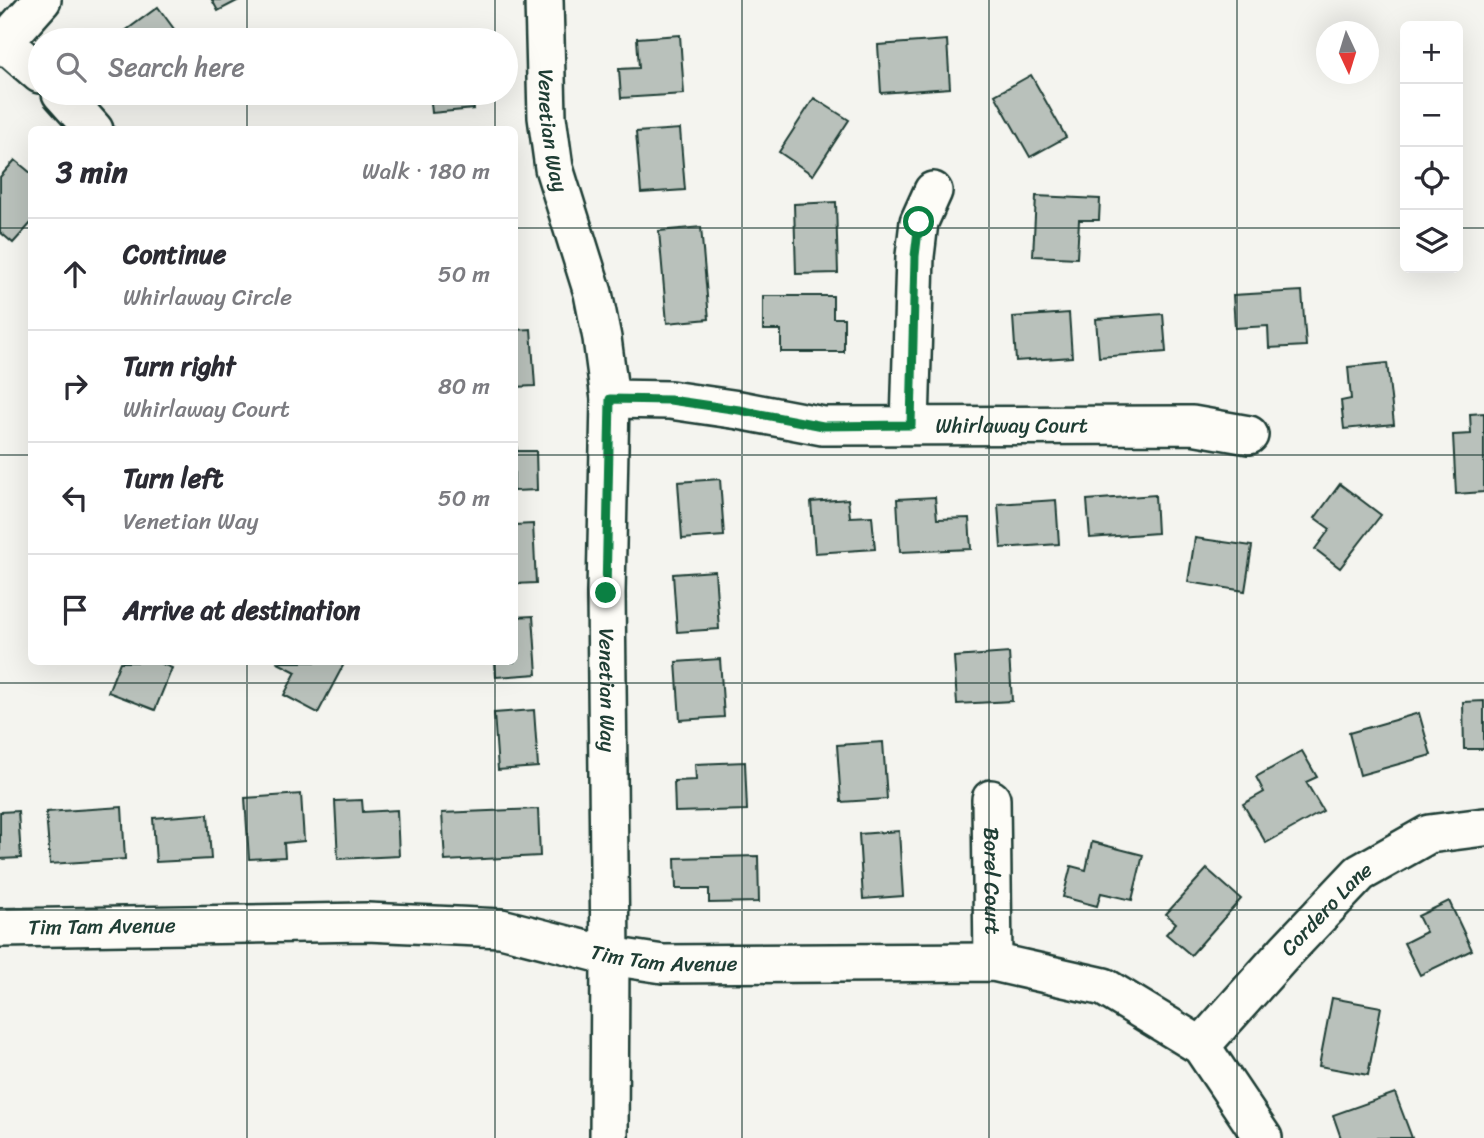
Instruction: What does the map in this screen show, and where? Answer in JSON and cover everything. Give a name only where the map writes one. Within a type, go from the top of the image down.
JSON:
[{"type":"street","points":[[28,64],[1,43],[41,0]]},
{"type":"street","name":"Venetian Way","points":[[544,0],[547,117],[554,168],[593,293],[610,399],[606,593],[609,1138]]},
{"type":"street","points":[[72,105],[90,126]]},
{"type":"street","points":[[911,425],[915,256],[919,222],[933,191]]},
{"type":"street","name":"Whirlaway Court","points":[[610,399],[670,400],[823,426],[1192,425],[1249,435]]},
{"type":"street","name":"Borel Court","points":[[991,799],[993,962]]},
{"type":"street","name":"Cordero Lane","points":[[1201,1046],[1360,873],[1429,834],[1484,827]]},
{"type":"street","name":"Tim Tam Avenue","points":[[0,928],[367,922],[501,928],[610,956],[663,964],[993,962],[1104,987],[1201,1046],[1264,1138]]},
{"type":"building","points":[[212,0],[239,0],[218,11]]},
{"type":"building","points":[[158,7],[173,28],[129,28]]},
{"type":"building","points":[[680,35],[684,94],[621,98],[619,69],[639,68],[637,38]]},
{"type":"building","points":[[947,40],[950,88],[881,93],[878,45]]},
{"type":"building","points":[[1031,75],[1066,137],[1030,157],[995,95]]},
{"type":"building","points":[[814,98],[849,120],[813,175],[779,152]]},
{"type":"building","points":[[431,105],[474,105],[474,109],[432,113]]},
{"type":"building","points":[[680,129],[685,190],[641,193],[636,132]]},
{"type":"building","points":[[15,160],[28,171],[28,226],[13,243],[0,232],[0,177]]},
{"type":"building","points":[[1036,196],[1100,199],[1099,220],[1079,220],[1077,258],[1033,256]]},
{"type":"building","points":[[836,202],[838,273],[796,274],[794,204]]},
{"type":"building","points":[[701,227],[709,319],[667,323],[659,231]]},
{"type":"building","points":[[1302,291],[1306,346],[1269,348],[1268,326],[1235,328],[1233,295]]},
{"type":"building","points":[[763,296],[833,296],[833,318],[844,318],[844,352],[781,352],[781,330],[763,330]]},
{"type":"building","points":[[1069,313],[1072,357],[1016,361],[1013,317]]},
{"type":"building","points":[[1163,314],[1166,352],[1099,357],[1096,319]]},
{"type":"building","points":[[531,329],[535,386],[518,387],[518,330]]},
{"type":"building","points":[[1387,363],[1394,424],[1344,429],[1341,401],[1351,399],[1348,367]]},
{"type":"building","points":[[1484,413],[1484,492],[1456,494],[1453,435],[1471,434],[1470,414]]},
{"type":"building","points":[[518,451],[536,451],[537,490],[518,491]]},
{"type":"building","points":[[720,479],[724,536],[682,539],[678,482]]},
{"type":"building","points":[[1340,484],[1381,515],[1340,568],[1315,549],[1330,529],[1315,518]]},
{"type":"building","points":[[1155,495],[1157,533],[1090,538],[1087,500]]},
{"type":"building","points":[[935,497],[937,519],[969,518],[971,549],[900,552],[897,499]]},
{"type":"building","points":[[848,499],[850,517],[872,516],[875,549],[815,553],[811,502]]},
{"type":"building","points":[[1056,500],[1059,544],[1001,548],[998,504]]},
{"type":"building","points":[[533,524],[536,583],[518,584],[518,525]]},
{"type":"building","points":[[1195,538],[1252,546],[1245,591],[1188,582]]},
{"type":"building","points":[[715,571],[719,629],[677,632],[673,574]]},
{"type":"building","points":[[533,616],[537,674],[496,677],[495,665],[518,665],[518,617]]},
{"type":"building","points":[[1009,653],[1012,701],[957,704],[954,657]]},
{"type":"building","points":[[720,659],[724,717],[680,720],[676,662]]},
{"type":"building","points":[[119,665],[164,665],[172,668],[155,710],[108,692]]},
{"type":"building","points":[[282,665],[343,665],[318,713],[284,695],[296,672]]},
{"type":"building","points":[[1484,701],[1484,749],[1464,749],[1463,702]]},
{"type":"building","points":[[534,710],[538,767],[498,770],[494,713]]},
{"type":"building","points":[[1419,713],[1431,755],[1360,775],[1349,733]]},
{"type":"building","points":[[883,742],[887,799],[841,802],[837,745]]},
{"type":"building","points":[[1302,751],[1317,777],[1306,782],[1323,811],[1266,843],[1243,804],[1264,792],[1256,777]]},
{"type":"building","points":[[745,762],[747,810],[675,812],[674,781],[696,780],[695,764]]},
{"type":"building","points":[[301,794],[304,841],[284,843],[285,857],[249,859],[245,798]]},
{"type":"building","points":[[362,800],[363,812],[397,810],[399,856],[338,859],[335,801]]},
{"type":"building","points":[[122,807],[125,859],[50,864],[46,812]]},
{"type":"building","points":[[538,809],[540,856],[445,861],[442,813]]},
{"type":"building","points":[[18,811],[21,858],[0,859],[0,812]]},
{"type":"building","points":[[208,814],[211,859],[156,862],[153,818]]},
{"type":"building","points":[[899,831],[903,896],[863,899],[859,834]]},
{"type":"building","points":[[1092,842],[1143,855],[1132,900],[1101,893],[1097,906],[1063,897],[1071,866],[1086,870]]},
{"type":"building","points":[[758,856],[759,902],[709,903],[709,889],[676,889],[675,858]]},
{"type":"building","points":[[1207,869],[1241,899],[1191,955],[1166,934],[1176,923],[1166,914]]},
{"type":"building","points":[[1449,901],[1472,950],[1420,975],[1404,943],[1426,932],[1418,916]]},
{"type":"building","points":[[1332,998],[1381,1007],[1368,1075],[1319,1066]]},
{"type":"building","points":[[1395,1093],[1412,1138],[1341,1138],[1333,1115]]},
{"type":"route","points":[[606,593],[610,399],[670,400],[823,426],[911,425],[915,256],[919,222]]}]
